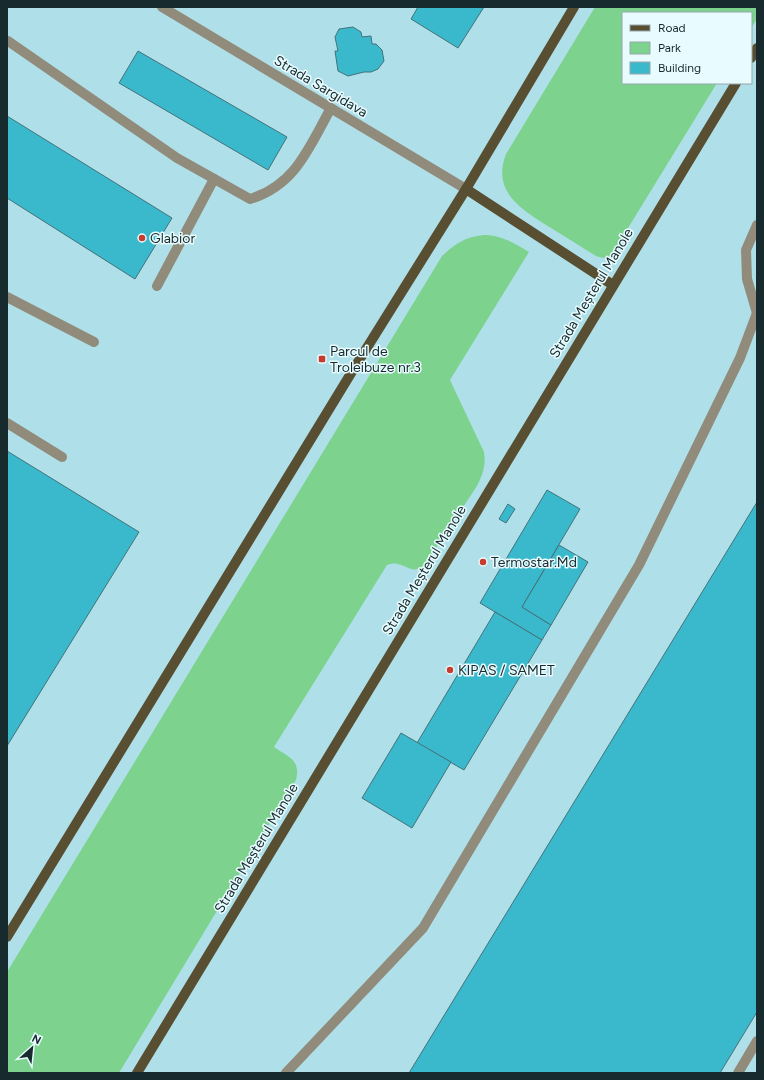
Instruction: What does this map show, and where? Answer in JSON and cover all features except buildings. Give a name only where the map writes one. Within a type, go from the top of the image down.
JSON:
[{"type":"main road","points":[[7,937],[357,364],[466,190],[574,7]]},
{"type":"main road","name":"Strada Meșterul Manole","points":[[137,1073],[735,84]]},
{"type":"main road","points":[[466,190],[613,285]]},
{"type":"street","name":"Strada Sargidava","points":[[162,7],[466,190]]},
{"type":"street","points":[[8,40],[177,158],[250,199],[263,195],[296,169],[331,108]]},
{"type":"street","points":[[157,286],[214,179]]},
{"type":"street","points":[[286,1073],[423,928],[639,565],[740,358],[757,313],[747,279],[746,250],[757,225]]},
{"type":"street","points":[[7,297],[94,342]]},
{"type":"street","points":[[7,424],[62,457]]},
{"type":"street","points":[[738,1073],[757,1041]]},
{"type":"green space","points":[[595,7],[757,7],[757,19],[752,26],[752,12],[622,12],[622,84],[716,84],[609,257],[603,258],[590,253],[540,221],[512,199],[506,190],[503,179],[502,168],[506,154]]},
{"type":"green space","points":[[484,235],[502,238],[529,252],[450,380],[484,452],[484,470],[477,486],[424,566],[416,569],[410,569],[396,564],[387,565],[274,747],[292,759],[295,763],[297,767],[296,780],[119,1073],[7,1073],[7,972],[442,256],[461,241],[471,237]]},
{"type":"place","name":"Glabior","points":[[142,238]]},
{"type":"place","name":"Parcul de Troleibuze nr.3","points":[[322,359]]},
{"type":"place","name":"Termostar.Md","points":[[483,562]]},
{"type":"place","name":"KIPAS / SAMET","points":[[450,670]]}]
